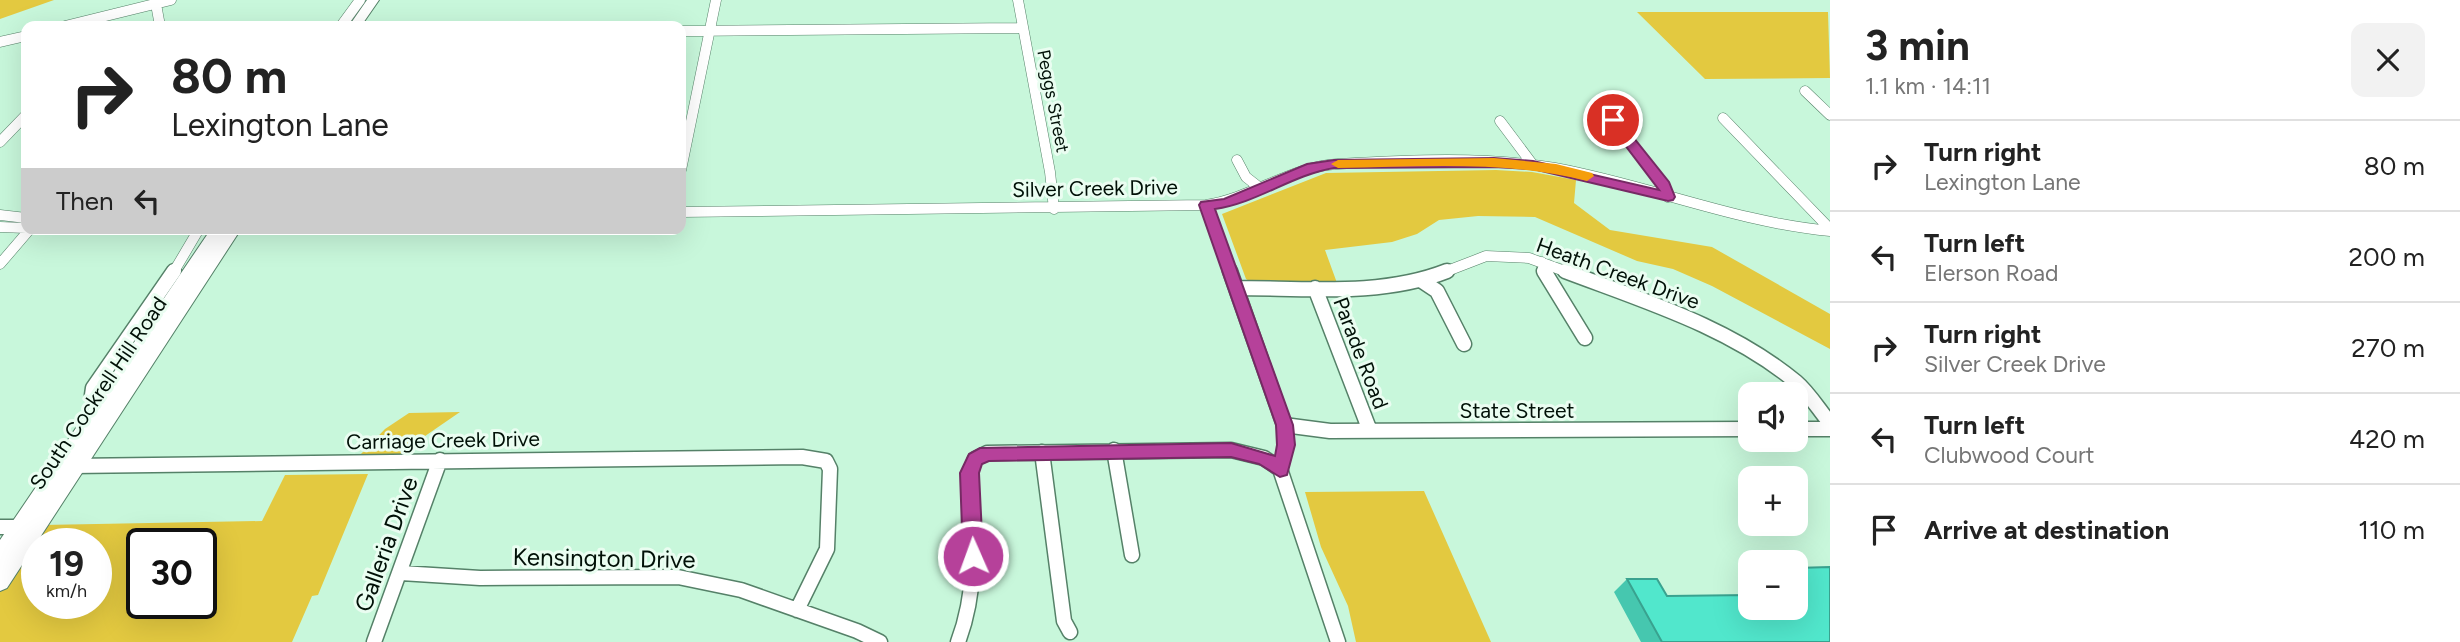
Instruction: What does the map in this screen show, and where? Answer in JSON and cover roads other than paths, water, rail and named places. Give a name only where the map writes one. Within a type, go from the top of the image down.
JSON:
[{"type":"main road","points":[[358,21],[373,0]]},
{"type":"main road","points":[[370,21],[384,0]]},
{"type":"main road","name":"South Cockrell Hill Road","points":[[115,397],[215,235]]},
{"type":"main road","name":"South Cockrell Hill Road","points":[[0,582],[29,527],[69,466],[230,235]]},
{"type":"main road","name":"South Cockrell Hill Road","points":[[0,556],[29,527]]},
{"type":"street","points":[[86,21],[171,0]]},
{"type":"street","points":[[345,21],[360,0]]},
{"type":"street","points":[[686,145],[716,0]]},
{"type":"street","name":"Peggs Street","points":[[1018,0],[1050,172],[1054,208]]},
{"type":"street","points":[[156,4],[159,21]]},
{"type":"street","points":[[686,31],[1023,28]]},
{"type":"street","points":[[0,42],[21,37]]},
{"type":"street","points":[[1805,91],[1830,115]]},
{"type":"street","points":[[1723,118],[1830,230]]},
{"type":"street","points":[[0,142],[21,120]]},
{"type":"street","points":[[1613,120],[1664,185],[1668,197]]},
{"type":"street","points":[[1500,121],[1533,165]]},
{"type":"street","points":[[1237,160],[1247,177],[1260,188]]},
{"type":"street","name":"Silver Creek Drive","points":[[686,212],[1206,205],[1226,203],[1312,167],[1334,164],[1494,163],[1533,165],[1773,224],[1830,230]]},
{"type":"street","points":[[1206,205],[1284,425],[1286,445],[1280,469],[1338,642]]},
{"type":"street","points":[[0,215],[21,217]]},
{"type":"street","points":[[0,227],[21,228]]},
{"type":"street","points":[[0,264],[23,235]]},
{"type":"street","points":[[115,397],[92,395],[93,388],[163,290],[195,235]]},
{"type":"street","name":"Heath Creek Drive","points":[[1236,288],[1386,287],[1422,281],[1486,256],[1508,255],[1542,262],[1680,314],[1750,350],[1797,383],[1830,423]]},
{"type":"street","points":[[1542,262],[1545,275],[1585,338]]},
{"type":"street","points":[[1422,281],[1437,291],[1464,344]]},
{"type":"street","name":"Parade Road","points":[[1315,288],[1370,431]]},
{"type":"street","name":"State Street","points":[[1284,425],[1370,431],[1738,429]]},
{"type":"street","points":[[1808,429],[1830,429]]},
{"type":"street","points":[[1114,450],[1132,555]]},
{"type":"street","points":[[958,642],[970,607],[974,584],[970,473],[975,459],[987,453],[1231,450],[1264,458],[1280,469]]},
{"type":"street","points":[[1042,452],[1064,621],[1070,632]]},
{"type":"street","name":"Carriage Creek Drive","points":[[69,466],[802,457],[826,461],[830,470],[827,549],[797,610]]},
{"type":"street","name":"Galleria Drive","points":[[374,642],[440,460]]},
{"type":"street","points":[[0,527],[29,527]]},
{"type":"street","name":"Kensington Drive","points":[[401,573],[480,578],[678,577],[741,590],[880,642]]}]
